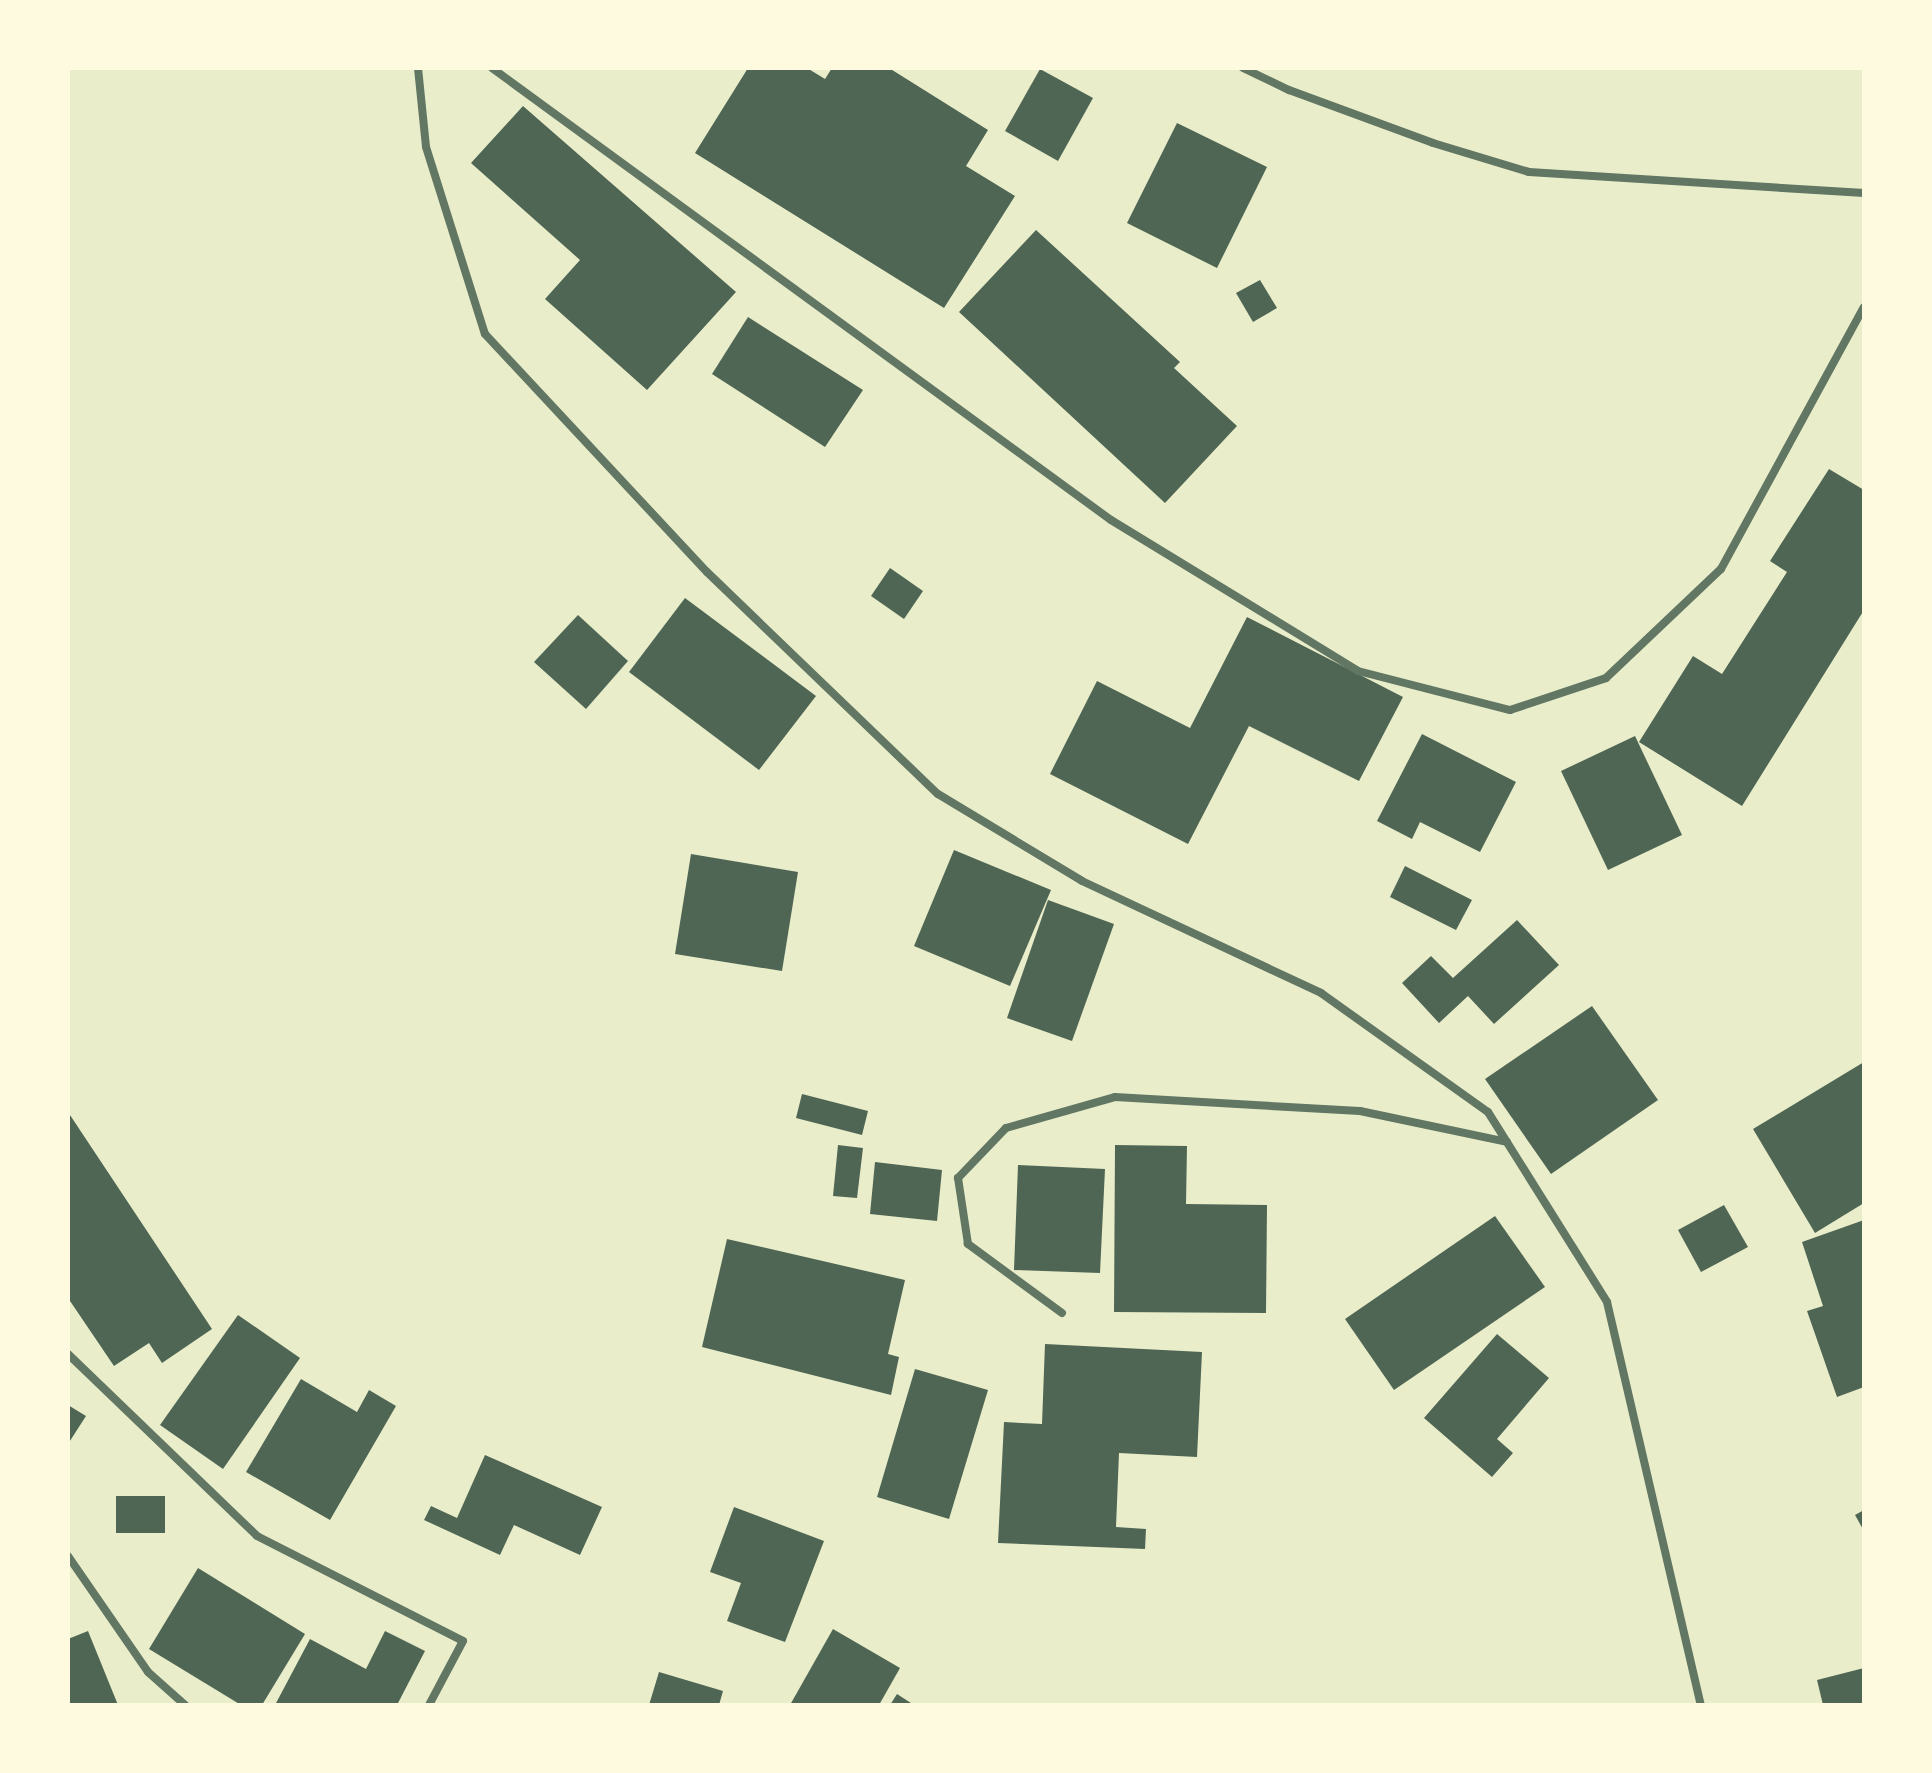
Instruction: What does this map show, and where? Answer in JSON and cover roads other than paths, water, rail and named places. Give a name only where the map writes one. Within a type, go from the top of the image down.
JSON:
[{"type":"street","points":[[418,68],[426,147],[485,334],[707,572],[938,794],[1082,881],[1321,993],[1488,1112],[1607,1302],[1701,1705]]},
{"type":"street","points":[[492,68],[1111,520],[1358,671],[1510,710],[1606,678],[1721,569],[1864,307]]},
{"type":"street","points":[[1243,68],[1361,117],[1529,172],[1864,193]]},
{"type":"street","points":[[1062,1313],[968,1244],[958,1178],[1006,1128],[1115,1097],[1360,1111],[1507,1142]]},
{"type":"street","points":[[68,1354],[257,1536],[463,1641],[429,1705]]},
{"type":"street","points":[[68,1556],[148,1672],[185,1705]]}]
